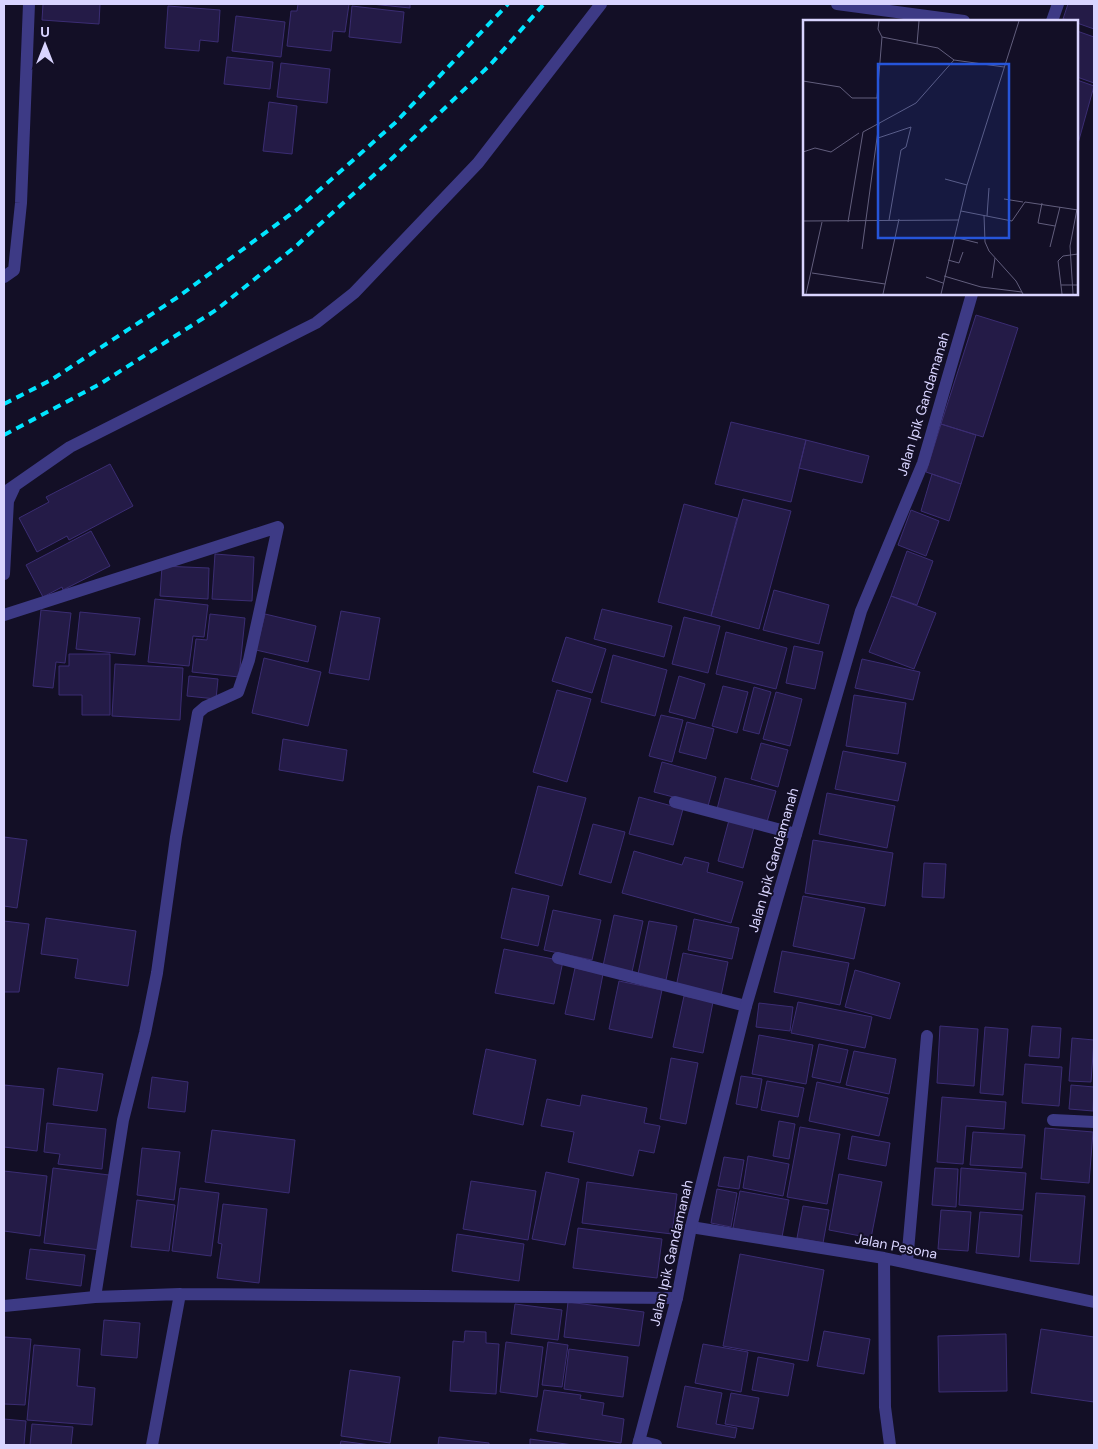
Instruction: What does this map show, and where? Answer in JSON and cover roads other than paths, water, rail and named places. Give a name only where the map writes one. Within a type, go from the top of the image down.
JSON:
[{"type":"street","points":[[4,277],[14,270],[22,203],[30,4]]},
{"type":"street","points":[[4,574],[9,490],[70,446],[316,323],[354,292],[478,163],[601,4]]},
{"type":"street","points":[[837,4],[957,20]]},
{"type":"street","points":[[1052,20],[1058,4]]},
{"type":"street","name":"Jalan Ipik Gandamanah","points":[[639,1443],[677,1298],[746,1006],[861,611],[923,463],[972,295]]},
{"type":"street","points":[[4,615],[278,527],[248,660],[238,692],[206,706],[198,713],[176,837],[157,973],[145,1033],[123,1120],[95,1297]]},
{"type":"street","points":[[675,802],[796,834]]},
{"type":"street","points":[[558,958],[746,1006]]},
{"type":"street","points":[[907,1262],[927,1036]]},
{"type":"street","points":[[1053,1120],[1094,1122]]},
{"type":"street","name":"Jalan Pesona","points":[[692,1228],[907,1262],[1094,1302]]},
{"type":"street","points":[[884,1258],[885,1407],[890,1445]]},
{"type":"street","points":[[152,1445],[180,1294]]},
{"type":"street","points":[[4,1306],[95,1297],[180,1294],[677,1298]]},
{"type":"street","points":[[639,1443],[656,1445]]},
{"type":"railway","points":[[4,404],[51,380],[178,297],[299,208],[395,123],[508,4]]},
{"type":"railway","points":[[4,435],[100,384],[216,310],[296,246],[385,165],[490,65],[544,4]]}]
